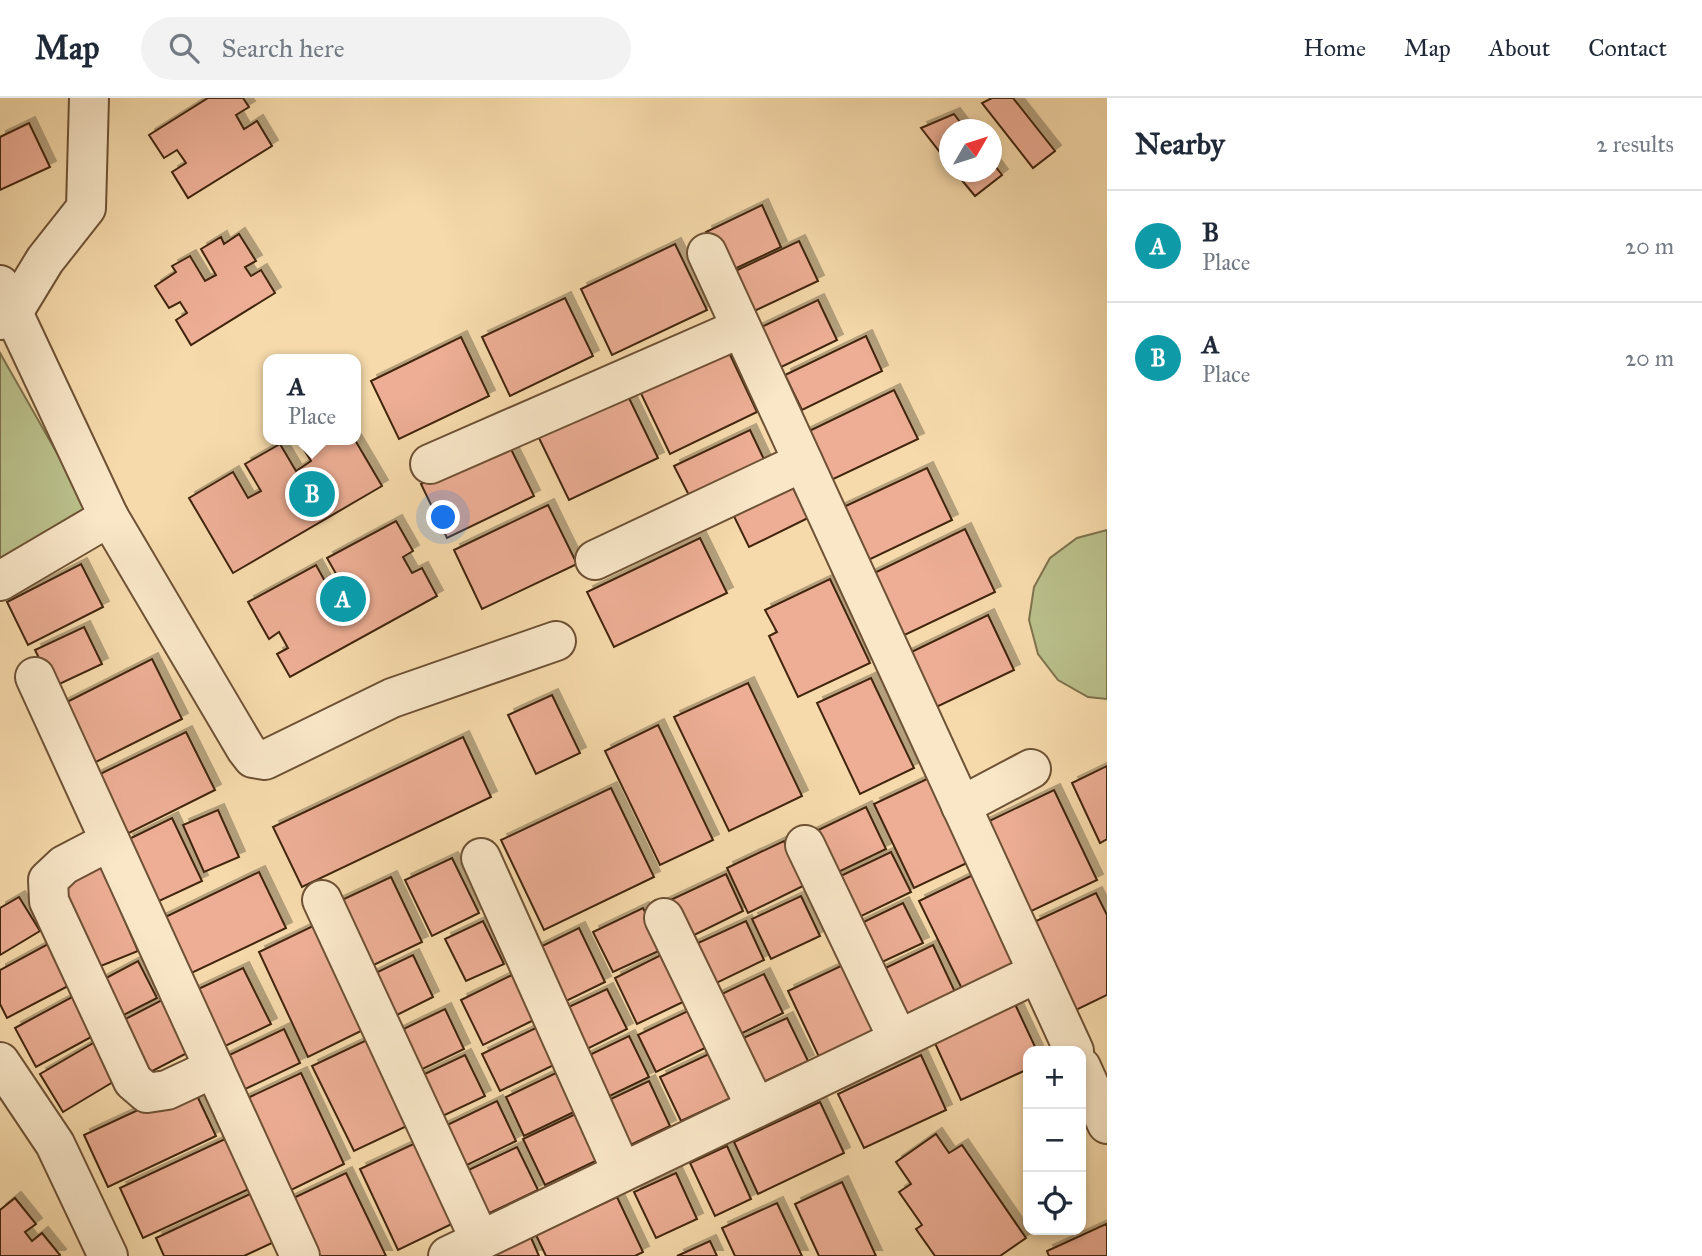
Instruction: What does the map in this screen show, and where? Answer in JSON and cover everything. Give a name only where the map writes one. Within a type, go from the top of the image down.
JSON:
[{"type":"street","points":[[89,98],[86,208],[5,305],[109,517],[195,632],[246,749],[253,758],[265,760],[386,687],[556,641]]},
{"type":"street","points":[[706,253],[1071,1046]]},
{"type":"street","points":[[430,464],[741,328]]},
{"type":"street","points":[[595,560],[803,462]]},
{"type":"street","points":[[0,580],[109,517]]},
{"type":"street","points":[[35,677],[300,1256]]},
{"type":"street","points":[[961,806],[1031,769]]},
{"type":"street","points":[[110,841],[64,865],[48,880],[49,901],[133,1081],[147,1093],[167,1090],[214,1068]]},
{"type":"street","points":[[805,845],[898,1040]]},
{"type":"street","points":[[481,858],[622,1172]]},
{"type":"street","points":[[322,900],[464,1248],[1037,973]]},
{"type":"street","points":[[664,918],[756,1108]]},
{"type":"street","points":[[0,1062],[55,1143],[108,1256]]},
{"type":"street","points":[[1086,1078],[1107,1124]]},
{"type":"green space","points":[[0,353],[95,520],[0,575]]},
{"type":"green space","points":[[1107,530],[1107,699],[1088,697],[1058,680],[1038,654],[1029,620],[1034,587],[1050,558],[1077,538]]},
{"type":"building","points":[[208,98],[243,98],[249,107],[236,115],[244,129],[257,121],[272,146],[188,198],[172,172],[186,163],[177,150],[164,158],[149,135]]},
{"type":"building","points":[[992,98],[1013,98],[1055,151],[1033,168],[1002,128],[1002,119],[995,119],[982,103]]},
{"type":"building","points":[[954,114],[958,119],[942,119]]},
{"type":"building","points":[[939,120],[939,151],[921,128]]},
{"type":"building","points":[[29,123],[50,167],[0,190],[0,137]]},
{"type":"building","points":[[963,182],[993,182],[975,196]]},
{"type":"building","points":[[762,205],[781,247],[726,273],[706,232]]},
{"type":"building","points":[[239,234],[256,261],[245,267],[251,276],[261,270],[275,293],[191,345],[176,320],[187,313],[180,302],[169,308],[155,286],[176,272],[172,266],[190,256],[205,281],[216,275],[201,249],[221,237],[224,244]]},
{"type":"building","points":[[799,241],[818,281],[748,314],[729,274]]},
{"type":"building","points":[[675,244],[707,310],[612,355],[581,289]]},
{"type":"building","points":[[565,298],[593,356],[510,396],[482,337]]},
{"type":"building","points":[[818,300],[837,340],[771,372],[751,332]]},
{"type":"building","points":[[866,336],[882,371],[802,410],[785,375]]},
{"type":"building","points":[[461,337],[489,396],[399,439],[371,381]]},
{"type":"building","points":[[724,342],[757,412],[670,454],[636,383]]},
{"type":"building","points":[[894,390],[918,439],[827,482],[803,434]]},
{"type":"building","points":[[627,394],[658,458],[569,500],[538,436]]},
{"type":"building","points":[[750,430],[770,472],[695,507],[674,466]]},
{"type":"building","points":[[508,443],[534,496],[447,538],[421,484]]},
{"type":"building","points":[[278,445],[296,471],[311,461],[301,445],[358,445],[382,486],[233,573],[189,498],[233,472],[248,498],[261,491],[245,464]]},
{"type":"building","points":[[927,468],[952,520],[860,564],[835,511]]},
{"type":"building","points":[[789,480],[808,518],[749,547],[730,508]]},
{"type":"building","points":[[548,505],[577,564],[482,609],[454,550]]},
{"type":"building","points":[[396,521],[413,551],[403,557],[412,573],[422,568],[437,596],[290,677],[277,654],[288,648],[279,632],[269,639],[248,602],[316,565],[327,585],[339,579],[327,558]]},
{"type":"building","points":[[965,529],[995,592],[894,640],[864,578]]},
{"type":"building","points":[[700,538],[727,593],[614,647],[587,592]]},
{"type":"building","points":[[81,564],[103,607],[28,645],[7,602]]},
{"type":"building","points":[[830,579],[870,663],[798,697],[769,636],[777,632],[765,610]]},
{"type":"building","points":[[988,615],[1014,670],[928,711],[901,657]]},
{"type":"building","points":[[84,627],[102,664],[53,687],[35,650]]},
{"type":"building","points":[[152,659],[182,719],[90,765],[59,706]]},
{"type":"building","points":[[871,678],[914,768],[860,794],[817,703]]},
{"type":"building","points":[[748,683],[802,796],[729,831],[674,717]]},
{"type":"building","points":[[552,695],[580,753],[536,774],[508,715]]},
{"type":"building","points":[[658,725],[713,840],[660,865],[605,751]]},
{"type":"building","points":[[186,732],[215,790],[125,835],[96,776]]},
{"type":"building","points":[[463,737],[491,797],[302,887],[273,827]]},
{"type":"building","points":[[1107,766],[1107,839],[1100,843],[1072,783]]},
{"type":"building","points":[[929,778],[969,862],[914,888],[874,804]]},
{"type":"building","points":[[611,788],[654,877],[544,930],[501,840]]},
{"type":"building","points":[[1054,790],[1097,880],[1025,914],[983,824]]},
{"type":"building","points":[[866,807],[886,849],[828,877],[808,835]]},
{"type":"building","points":[[218,810],[239,857],[204,872],[183,825]]},
{"type":"building","points":[[172,818],[202,881],[157,902],[127,840]]},
{"type":"building","points":[[784,841],[805,885],[748,913],[727,868]]},
{"type":"building","points":[[891,852],[911,892],[849,922],[830,881]]},
{"type":"building","points":[[452,858],[479,913],[432,936],[405,880]]},
{"type":"building","points":[[100,863],[138,951],[91,970],[53,883]]},
{"type":"building","points":[[259,872],[286,928],[183,977],[157,921]]},
{"type":"building","points":[[726,874],[743,911],[680,942],[662,904]]},
{"type":"building","points":[[975,874],[1020,967],[964,993],[919,901]]},
{"type":"building","points":[[391,877],[422,942],[361,971],[329,906]]},
{"type":"building","points":[[1096,893],[1107,915],[1107,995],[1076,1010],[1034,922]]},
{"type":"building","points":[[801,896],[820,936],[771,959],[752,919]]},
{"type":"building","points":[[19,897],[40,931],[0,955],[0,908]]},
{"type":"building","points":[[903,903],[923,943],[867,969],[847,930]]},
{"type":"building","points":[[643,908],[663,949],[613,972],[593,932]]},
{"type":"building","points":[[483,921],[504,964],[466,981],[445,939]]},
{"type":"building","points":[[746,921],[764,960],[704,989],[685,949]]},
{"type":"building","points":[[313,926],[363,1030],[308,1057],[259,952]]},
{"type":"building","points":[[579,928],[605,982],[560,1004],[534,950]]},
{"type":"building","points":[[48,944],[70,985],[7,1018],[0,1004],[0,970]]},
{"type":"building","points":[[933,945],[955,992],[891,1023],[869,976]]},
{"type":"building","points":[[663,954],[685,1001],[637,1024],[615,978]]},
{"type":"building","points":[[413,955],[433,997],[383,1022],[363,979]]},
{"type":"building","points":[[138,961],[157,998],[110,1022],[91,986]]},
{"type":"building","points":[[843,965],[876,1032],[820,1059],[788,991]]},
{"type":"building","points":[[243,968],[271,1024],[219,1049],[192,992]]},
{"type":"building","points":[[516,973],[538,1018],[483,1045],[461,1000]]},
{"type":"building","points":[[764,974],[783,1013],[726,1041],[707,1001]]},
{"type":"building","points":[[607,989],[627,1029],[575,1055],[556,1013]]},
{"type":"building","points":[[72,997],[93,1036],[36,1067],[15,1028]]},
{"type":"building","points":[[162,1000],[189,1052],[139,1078],[112,1026]]},
{"type":"building","points":[[1014,1002],[1035,1046],[1023,1046],[1023,1071],[961,1100],[933,1039]]},
{"type":"building","points":[[445,1009],[464,1049],[408,1076],[389,1036]]},
{"type":"building","points":[[690,1010],[707,1047],[656,1072],[638,1035]]},
{"type":"building","points":[[787,1018],[808,1061],[748,1089],[728,1045]]},
{"type":"building","points":[[546,1023],[564,1060],[500,1091],[482,1054]]},
{"type":"building","points":[[284,1029],[300,1063],[237,1093],[221,1059]]},
{"type":"building","points":[[629,1036],[649,1077],[595,1103],[575,1062]]},
{"type":"building","points":[[369,1039],[409,1125],[354,1151],[312,1066]]},
{"type":"building","points":[[95,1042],[118,1079],[63,1112],[40,1074]]},
{"type":"building","points":[[711,1053],[733,1097],[681,1121],[660,1077]]},
{"type":"building","points":[[465,1055],[485,1096],[432,1121],[412,1080]]},
{"type":"building","points":[[921,1055],[946,1110],[864,1148],[838,1094]]},
{"type":"building","points":[[558,1072],[576,1111],[524,1136],[506,1097]]},
{"type":"building","points":[[301,1073],[344,1164],[283,1194],[239,1102]]},
{"type":"building","points":[[649,1081],[670,1126],[618,1151],[596,1106]]},
{"type":"building","points":[[192,1085],[216,1136],[108,1187],[84,1135]]},
{"type":"building","points":[[497,1101],[516,1141],[463,1167],[443,1127]]},
{"type":"building","points":[[820,1102],[844,1153],[758,1194],[734,1142]]},
{"type":"building","points":[[582,1111],[604,1157],[545,1185],[523,1139]]},
{"type":"building","points":[[936,1134],[949,1153],[962,1145],[1026,1238],[1000,1256],[935,1256],[916,1229],[922,1225],[899,1192],[911,1184],[896,1162]]},
{"type":"building","points":[[225,1139],[249,1189],[143,1238],[120,1188]]},
{"type":"building","points":[[422,1140],[460,1220],[398,1250],[360,1169]]},
{"type":"building","points":[[727,1146],[751,1199],[715,1216],[690,1163]]},
{"type":"building","points":[[517,1147],[538,1190],[479,1218],[458,1175]]},
{"type":"building","points":[[346,1173],[386,1256],[308,1256],[283,1203]]},
{"type":"building","points":[[676,1173],[697,1219],[656,1238],[634,1192]]},
{"type":"building","points":[[842,1182],[876,1256],[819,1256],[795,1204]]},
{"type":"building","points":[[252,1193],[274,1242],[244,1256],[164,1256],[156,1238]]},
{"type":"building","points":[[617,1197],[643,1252],[635,1256],[546,1256],[536,1235]]},
{"type":"building","points":[[15,1198],[36,1224],[25,1232],[32,1241],[42,1233],[59,1256],[0,1256],[0,1210]]},
{"type":"building","points":[[777,1203],[802,1256],[735,1256],[722,1228]]},
{"type":"building","points":[[1106,1224],[1107,1256],[1049,1256],[1047,1251]]},
{"type":"building","points":[[529,1233],[539,1256],[485,1256]]},
{"type":"building","points":[[710,1241],[717,1256],[677,1256]]},
{"type":"place","name":"A","points":[[312,494]]},
{"type":"place","name":"B","points":[[343,599]]}]
